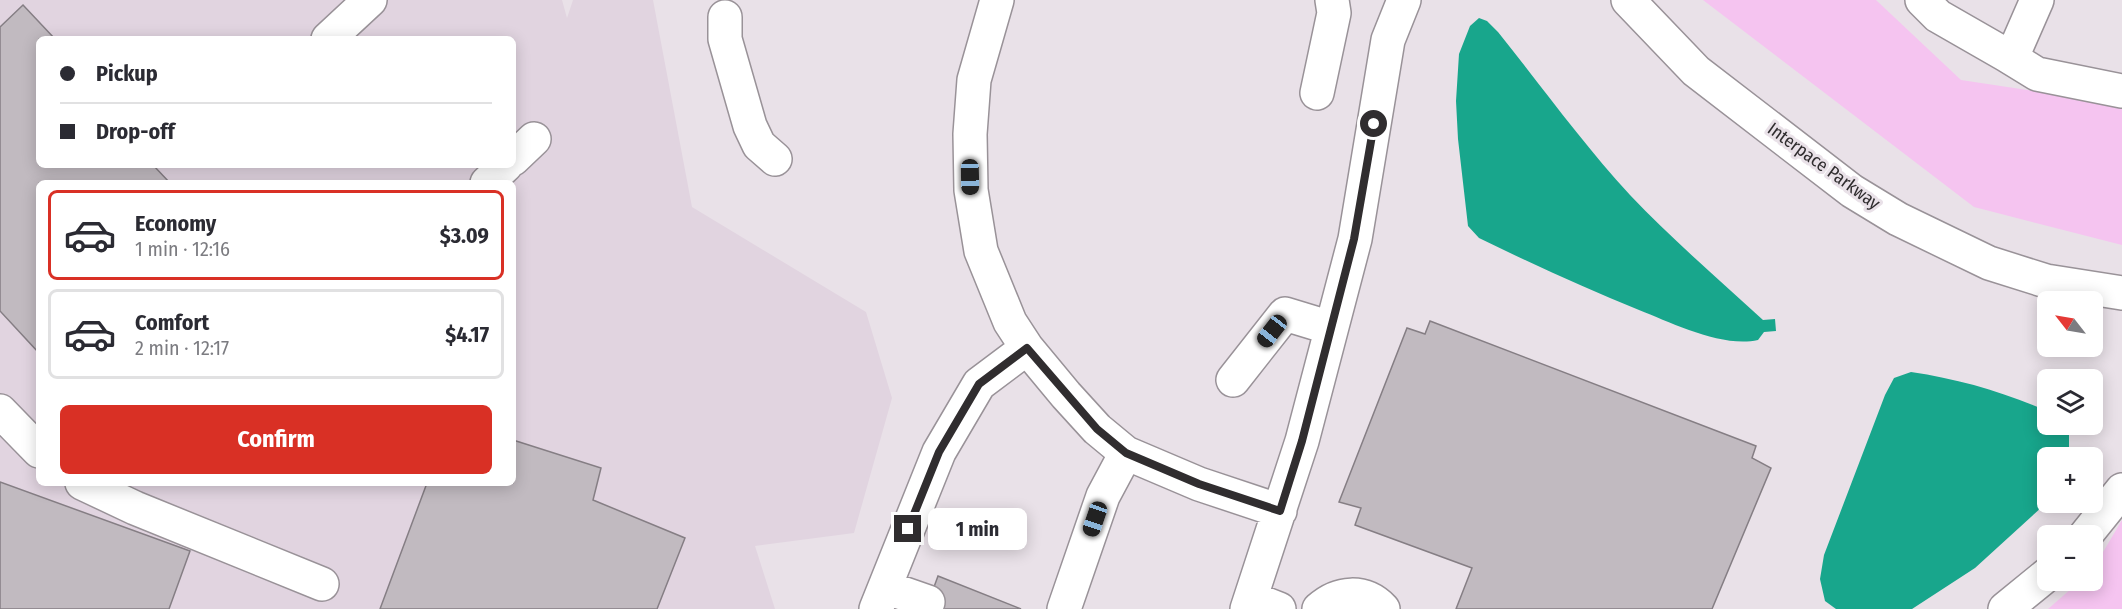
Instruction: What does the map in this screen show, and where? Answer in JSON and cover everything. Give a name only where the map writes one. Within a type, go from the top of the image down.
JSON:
[{"type":"street","points":[[331,36],[370,0]]},
{"type":"street","points":[[997,0],[974,80],[970,134],[971,190],[981,251],[1010,322],[1027,348],[1097,429],[1126,453],[1199,484],[1280,511]]},
{"type":"street","points":[[1317,93],[1334,13],[1332,0]]},
{"type":"street","points":[[1259,605],[1280,511],[1302,441],[1354,239],[1388,40],[1404,0]]},
{"type":"street","name":"Interpace Parkway","points":[[1628,0],[1696,71],[1852,191],[1898,219],[1989,263],[2046,281],[2122,293]]},
{"type":"street","points":[[1922,0],[1938,16],[2037,74],[2122,91]]},
{"type":"street","points":[[2006,55],[2016,48],[2037,0]]},
{"type":"street","points":[[725,17],[725,39],[750,126],[759,145],[776,159]]},
{"type":"street","points":[[490,180],[503,168]]},
{"type":"street","points":[[1233,380],[1285,314],[1331,328]]},
{"type":"street","points":[[928,602],[880,598],[939,452],[979,384],[1027,348]]},
{"type":"street","points":[[0,411],[36,449]]},
{"type":"street","points":[[1064,609],[1103,496],[1126,453]]},
{"type":"street","points":[[89,486],[322,584]]},
{"type":"street","points":[[2094,525],[2122,490]]},
{"type":"street","points":[[2005,609],[2037,583]]},
{"type":"street","points":[[1319,609],[1328,601],[1353,594],[1367,597],[1383,609]]},
{"type":"shaded area","points":[[0,0],[562,0],[567,18],[573,0],[653,0],[692,207],[866,312],[892,398],[854,533],[755,546],[775,609],[0,609]]},
{"type":"shaded area","points":[[1703,0],[1876,0],[1961,80],[2122,104],[2122,245],[1974,207]]},
{"type":"shaded area","points":[[1479,18],[1487,21],[1498,32],[1579,136],[1630,195],[1763,320],[1775,319],[1776,331],[1764,332],[1758,340],[1744,342],[1729,341],[1697,333],[1599,293],[1479,238],[1468,226],[1456,101],[1459,54],[1470,26]]},
{"type":"shaded area","points":[[1911,372],[1929,375],[1964,382],[2030,404],[2037,407],[2037,435],[2069,435],[2069,447],[2037,447],[2037,511],[1975,568],[1912,609],[1836,609],[1825,601],[1820,579],[1824,555],[1885,395],[1894,378]]},
{"type":"shaded area","points":[[2122,520],[2122,609],[2048,609],[2069,591],[2103,591],[2103,552]]},
{"type":"building","points":[[23,5],[52,36],[36,36],[36,168],[156,168],[167,180],[36,180],[36,350],[0,311],[0,27]]},
{"type":"building","points":[[1430,321],[1756,446],[1752,458],[1771,468],[1712,609],[1456,609],[1472,568],[1355,525],[1361,508],[1339,502],[1407,328],[1425,334]]},
{"type":"building","points":[[516,441],[601,468],[593,500],[685,538],[657,609],[380,609],[426,486],[516,486]]},
{"type":"building","points":[[0,482],[190,551],[169,609],[0,609]]},
{"type":"building","points":[[938,576],[1021,609],[926,609]]},
{"type":"route","points":[[908,529],[939,452],[979,384],[1027,348],[1097,429],[1126,453],[1199,484],[1280,511],[1302,441],[1354,239],[1374,124]]}]
